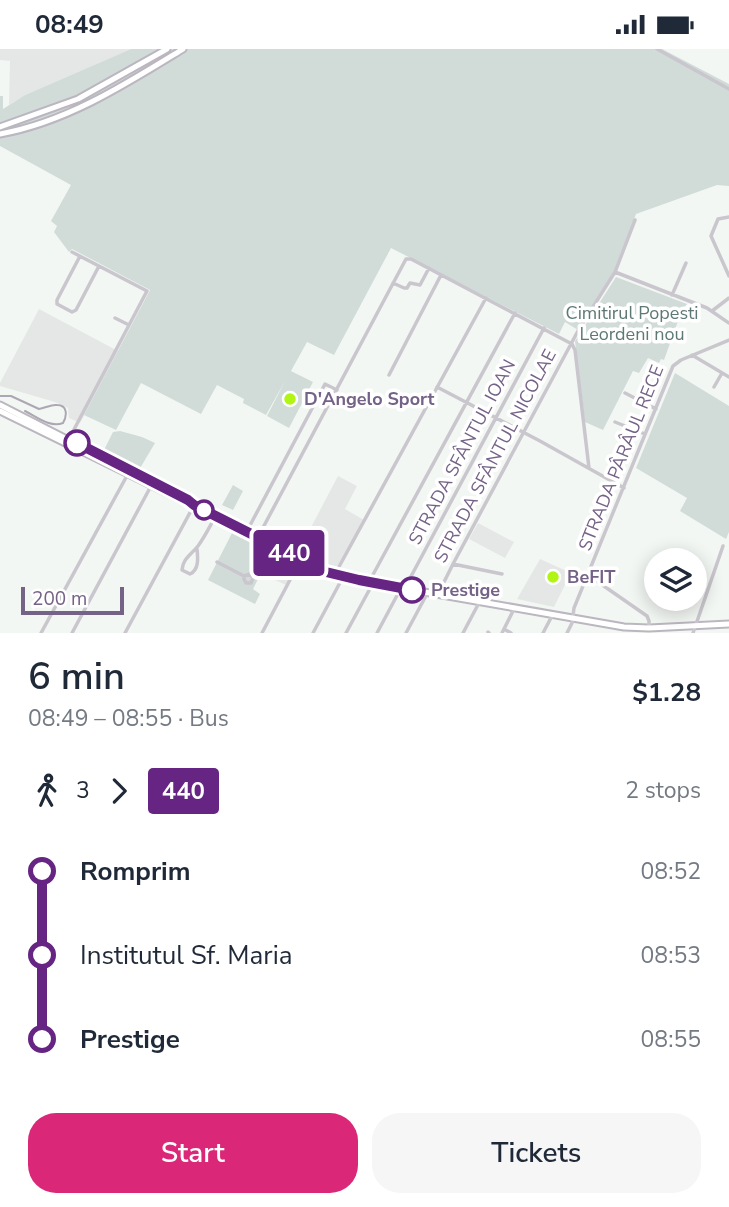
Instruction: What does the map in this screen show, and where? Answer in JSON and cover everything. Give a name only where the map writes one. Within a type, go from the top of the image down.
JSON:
[{"type":"main road","points":[[0,127],[84,96],[167,49]]},
{"type":"main road","points":[[0,134],[26,128],[93,101],[183,49]]},
{"type":"main road","points":[[23,119],[26,128]]},
{"type":"main road","points":[[0,405],[69,439],[151,486],[194,505]]},
{"type":"main road","points":[[0,411],[188,500],[335,575],[629,627],[729,624]]},
{"type":"street","points":[[657,49],[729,89]]},
{"type":"street","points":[[729,217],[718,219],[711,236],[729,276]]},
{"type":"street","name":"STRADA SFÂNTUL NICOLAE","points":[[438,594],[572,344],[615,272],[635,220]]},
{"type":"street","points":[[69,439],[147,291],[72,252]]},
{"type":"street","points":[[80,256],[57,304],[72,311],[76,310],[99,266]]},
{"type":"street","points":[[258,538],[406,259],[429,268],[572,344],[575,348],[589,468]]},
{"type":"street","points":[[672,295],[686,263]]},
{"type":"street","points":[[393,283],[404,288],[410,283],[420,285],[429,268]]},
{"type":"street","points":[[615,272],[712,311],[729,323]]},
{"type":"street","points":[[388,375],[441,275]]},
{"type":"street","points":[[335,575],[485,298]]},
{"type":"street","points":[[712,311],[729,298]]},
{"type":"street","points":[[346,633],[515,313]]},
{"type":"street","points":[[115,318],[129,325]]},
{"type":"street","name":"STRADA SFÂNTUL IOAN","points":[[377,633],[409,580],[544,328]]},
{"type":"street","name":"STRADA PÂRÂUL RECE","points":[[567,633],[673,366],[729,340]]},
{"type":"street","points":[[692,355],[729,377]]},
{"type":"street","points":[[714,387],[722,373]]},
{"type":"street","points":[[247,532],[325,384],[337,390]]},
{"type":"street","points":[[437,387],[624,488]]},
{"type":"street","points":[[625,393],[656,409]]},
{"type":"street","points":[[615,422],[646,434]]},
{"type":"street","points":[[41,633],[129,472]]},
{"type":"street","points":[[72,633],[151,486]]},
{"type":"street","points":[[125,633],[194,505]]},
{"type":"street","points":[[197,549],[197,565],[190,574],[182,570],[182,566],[188,556],[197,549],[214,519]]},
{"type":"street","points":[[693,633],[723,546]]},
{"type":"street","points":[[262,633],[301,559]]},
{"type":"street","points":[[217,562],[244,576]]},
{"type":"street","points":[[453,564],[502,574]]},
{"type":"street","points":[[588,575],[647,616],[649,628]]},
{"type":"street","points":[[313,633],[343,576]]},
{"type":"street","points":[[406,633],[428,592]]},
{"type":"street","points":[[463,633],[480,601]]},
{"type":"street","points":[[511,633],[503,631],[515,607]]},
{"type":"street","points":[[543,633],[553,614]]},
{"type":"street","points":[[374,627],[380,627]]},
{"type":"shaded area","points":[[0,49],[131,49],[25,95],[9,105],[10,61],[0,60]]},
{"type":"shaded area","points":[[39,309],[118,351],[80,423],[69,418],[68,408],[0,386]]},
{"type":"shaded area","points":[[338,476],[357,486],[345,509],[364,520],[335,570],[299,550]]},
{"type":"shaded area","points":[[478,523],[514,542],[505,558],[469,539]]},
{"type":"shaded area","points":[[286,558],[297,563],[286,585],[275,580]]},
{"type":"shaded area","points":[[540,559],[571,573],[554,607],[517,599]]},
{"type":"green space","points":[[131,49],[662,49],[729,84],[729,186],[717,185],[636,214],[613,273],[578,330],[565,322],[559,334],[391,248],[334,355],[307,342],[291,371],[313,382],[289,428],[267,416],[285,381],[266,415],[243,403],[244,399],[217,385],[201,414],[141,383],[116,430],[84,415],[150,290],[72,249],[69,252],[54,232],[57,226],[51,221],[71,185],[0,146],[0,96],[3,96],[3,109],[25,95]]},
{"type":"green space","name":"Cimitirul Popesti Leordeni nou","points":[[616,277],[687,304],[682,310],[664,360],[661,359],[659,363],[648,358],[639,373],[633,371],[603,430],[585,422],[575,341]]},
{"type":"green space","points":[[675,373],[729,406],[729,532],[726,539],[680,511],[687,498],[636,468]]},
{"type":"green space","points":[[120,431],[155,443],[139,470],[104,453],[113,432]]},
{"type":"green space","points":[[233,485],[243,491],[233,510],[222,505]]},
{"type":"green space","points":[[233,531],[281,555],[268,578],[260,575],[253,589],[260,594],[255,604],[208,580]]},
{"type":"tram line","points":[[0,396],[11,396],[39,409],[61,405],[66,411],[63,423]]},
{"type":"tram line","points":[[25,411],[48,423],[63,423]]},
{"type":"bus line","name":"440","points":[[77,443],[323,570],[335,575],[412,590]]},
{"type":"place","name":"D'Angelo Sport","points":[[290,399]]},
{"type":"place","name":"BeFIT","points":[[553,577]]},
{"type":"place","name":"Prestige","points":[[412,590]]}]
